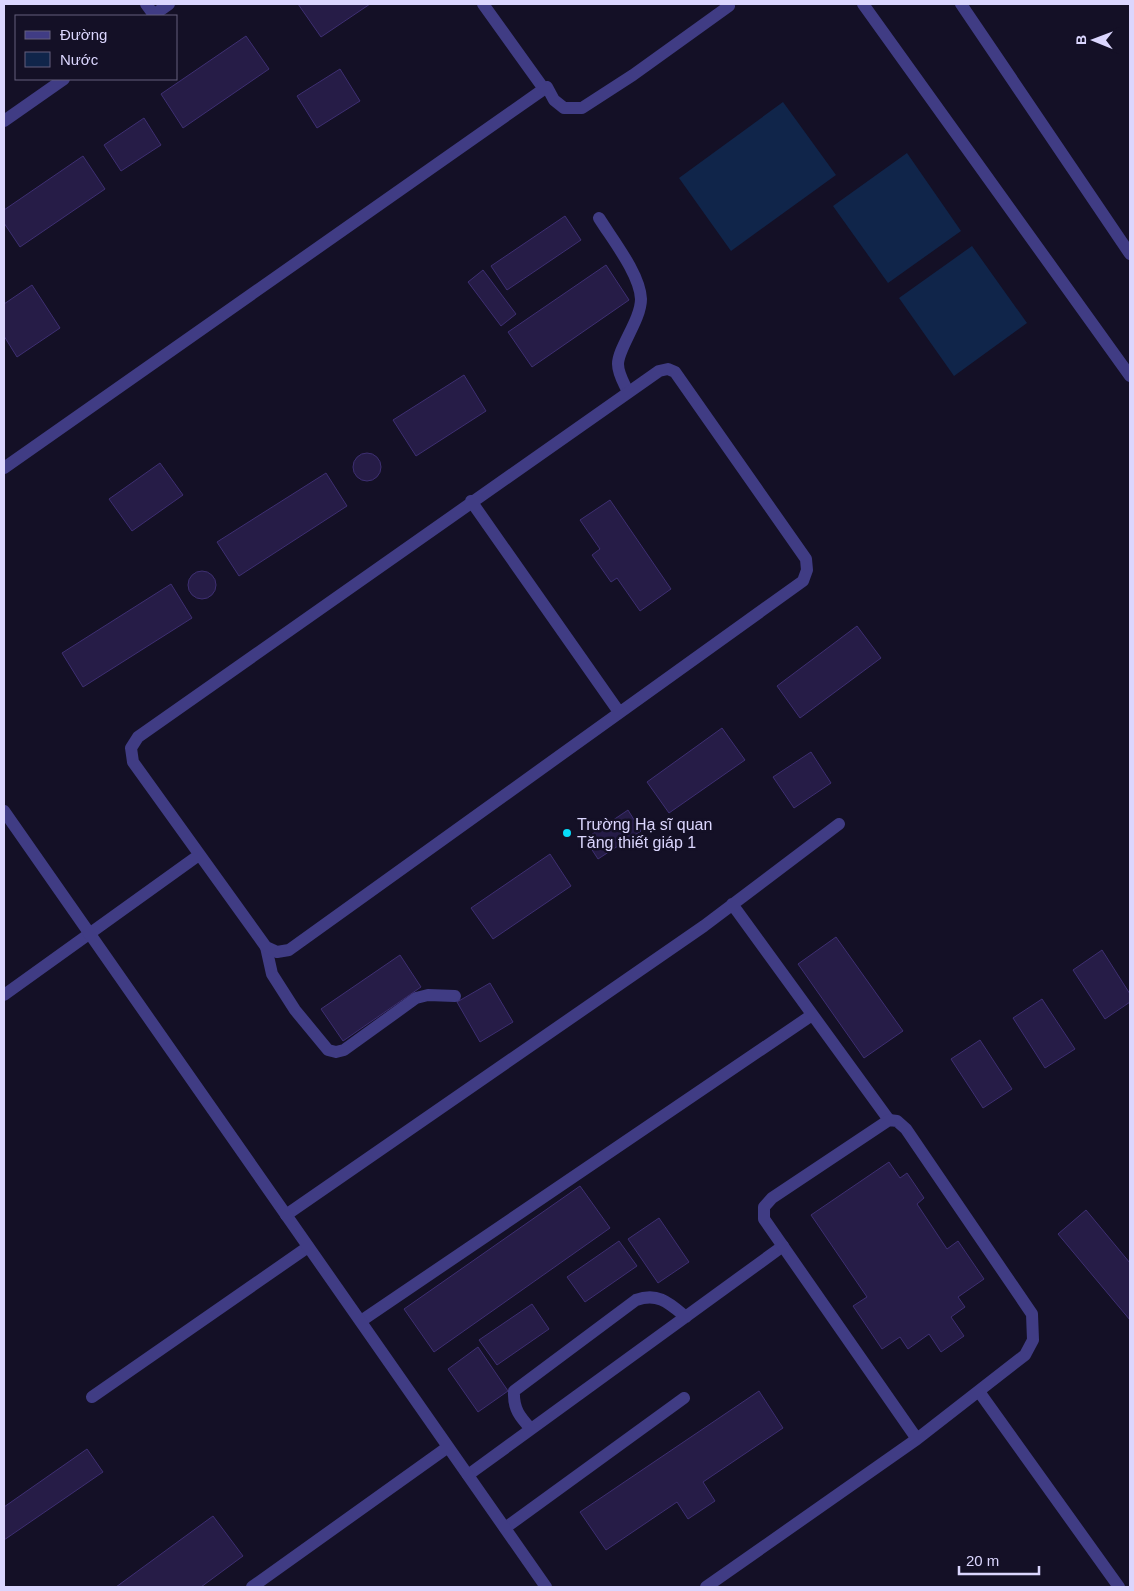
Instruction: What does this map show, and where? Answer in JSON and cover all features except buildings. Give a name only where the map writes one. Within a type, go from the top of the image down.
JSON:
[{"type":"street","points":[[146,4],[152,15]]},
{"type":"street","points":[[154,15],[169,4]]},
{"type":"street","points":[[483,4],[544,89]]},
{"type":"street","points":[[863,4],[1130,376]]},
{"type":"street","points":[[961,4],[1130,254]]},
{"type":"street","points":[[4,468],[547,87],[554,100],[564,108],[582,108],[633,75],[729,6]]},
{"type":"street","points":[[4,121],[63,80]]},
{"type":"street","points":[[599,218],[636,279],[641,300],[635,324],[618,362],[620,374],[628,392]]},
{"type":"street","points":[[266,947],[277,952],[288,950],[803,581],[807,570],[806,559],[675,372],[668,369],[660,371],[628,392],[471,501],[138,737],[131,748],[132,762],[266,947],[272,974],[295,1010],[328,1050],[336,1052],[344,1050],[416,998],[428,995],[455,996]]},
{"type":"street","points":[[471,501],[619,712]]},
{"type":"street","points":[[4,811],[546,1587]]},
{"type":"street","points":[[286,1215],[528,1050],[732,904],[839,824]]},
{"type":"street","points":[[4,995],[199,855]]},
{"type":"street","points":[[732,904],[888,1120]]},
{"type":"street","points":[[360,1321],[812,1015]]},
{"type":"street","points":[[706,1587],[917,1439],[980,1393],[1025,1356],[1033,1340],[1032,1314],[906,1129],[897,1121],[888,1120],[772,1198],[764,1207],[764,1219],[917,1439]]},
{"type":"street","points":[[468,1475],[783,1246]]},
{"type":"street","points":[[92,1397],[308,1247]]},
{"type":"street","points":[[531,1429],[517,1414],[514,1392],[636,1300],[649,1296],[667,1302],[686,1317]]},
{"type":"street","points":[[980,1393],[1118,1587]]},
{"type":"street","points":[[505,1528],[684,1398]]},
{"type":"street","points":[[252,1587],[448,1447]]},
{"type":"water","points":[[783,102],[836,175],[731,251],[679,178]]},
{"type":"water","points":[[907,153],[961,231],[888,283],[833,206]]},
{"type":"water","points":[[972,246],[1027,323],[954,376],[899,298]]},
{"type":"place","name":"Trường Hạ sĩ quan Tăng thiết giáp 1","points":[[567,833]]}]
